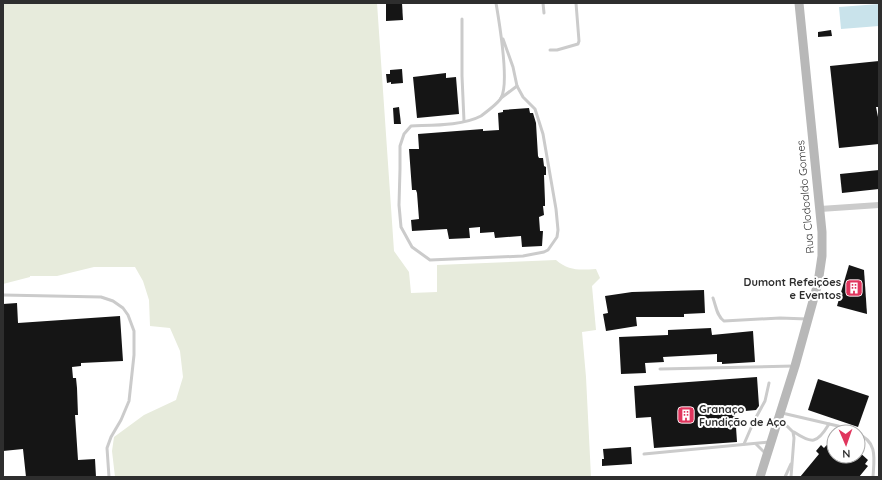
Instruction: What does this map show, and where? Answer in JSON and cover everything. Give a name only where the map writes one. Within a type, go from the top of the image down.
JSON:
[{"type":"main road","name":"Rua Clodoaldo Gomes","points":[[760,477],[809,319],[821,268],[823,245],[798,3]]},
{"type":"street","points":[[820,209],[879,205]]},
{"type":"lane","points":[[496,3],[503,39],[513,67],[517,86],[524,97],[536,109],[543,134],[556,209],[558,230],[557,237],[548,250],[523,256],[430,260],[412,247],[401,227],[399,205],[400,146],[404,134],[411,126],[464,121],[481,116],[517,86]]},
{"type":"lane","points":[[543,3],[544,13]]},
{"type":"lane","points":[[550,50],[567,48],[578,44],[576,3]]},
{"type":"lane","points":[[462,19],[464,121]]},
{"type":"lane","points":[[501,98],[504,86],[503,39]]},
{"type":"lane","points":[[3,295],[101,297],[114,301],[123,308],[128,315],[134,332],[134,355],[129,401],[107,448],[109,477]]},
{"type":"lane","points":[[713,298],[718,315],[724,321],[780,318],[809,319]]},
{"type":"lane","points":[[660,369],[795,366]]},
{"type":"lane","points":[[744,444],[765,401],[770,383]]},
{"type":"lane","points":[[780,412],[829,424]]},
{"type":"lane","points":[[777,423],[787,426],[805,439],[812,441],[817,440],[826,429]]},
{"type":"lane","points":[[791,477],[794,432]]},
{"type":"lane","points":[[866,439],[872,444],[874,450],[874,477]]},
{"type":"lane","points":[[644,454],[756,444],[772,441]]},
{"type":"lane","points":[[756,444],[767,455]]},
{"type":"lane","points":[[785,477],[792,463]]},
{"type":"shaded area","points":[[3,3],[377,3],[394,251],[409,272],[411,293],[437,292],[437,265],[556,260],[565,266],[574,269],[596,269],[600,278],[592,286],[596,330],[582,332],[586,377],[591,477],[115,477],[112,451],[114,437],[144,415],[176,400],[183,377],[180,351],[170,328],[150,326],[149,300],[143,281],[135,267],[94,267],[57,276],[30,276],[3,284]]},
{"type":"water","points":[[879,4],[879,26],[841,29],[839,7]]},
{"type":"building","points":[[386,3],[402,3],[403,20],[386,21]]},
{"type":"building","points":[[831,30],[832,36],[818,37],[818,32]]},
{"type":"building","points":[[879,61],[879,107],[876,107],[879,122],[879,144],[839,148],[830,66]]},
{"type":"building","points":[[402,69],[403,83],[387,83],[386,74],[390,74],[390,70]]},
{"type":"building","points":[[446,73],[446,78],[456,77],[459,114],[417,118],[413,77]]},
{"type":"building","points":[[399,107],[401,124],[394,124],[393,108]]},
{"type":"building","points":[[529,108],[530,113],[533,113],[536,123],[538,156],[539,158],[543,158],[544,166],[546,167],[546,175],[544,175],[544,215],[539,217],[540,231],[543,231],[542,246],[522,247],[521,236],[495,238],[494,232],[480,233],[480,227],[469,228],[470,238],[449,239],[447,229],[412,231],[411,220],[419,219],[417,193],[416,190],[412,190],[409,149],[419,149],[418,134],[483,129],[483,131],[499,130],[498,113],[503,112],[503,110]]},
{"type":"building","points":[[879,170],[879,189],[842,193],[840,174]]},
{"type":"building","name":"Dumont Refeições e Eventos","points":[[849,265],[864,270],[867,314],[837,306]]},
{"type":"building","points":[[704,290],[705,313],[684,314],[684,317],[636,317],[637,326],[606,331],[603,314],[608,313],[605,296],[632,292]]},
{"type":"building","points":[[17,303],[18,323],[120,316],[123,361],[81,363],[81,366],[72,367],[73,378],[76,378],[77,388],[78,415],[75,415],[78,460],[95,459],[96,477],[26,477],[23,449],[3,451],[3,304]]},
{"type":"building","points":[[711,328],[712,335],[753,331],[755,362],[722,364],[722,362],[717,362],[717,354],[663,357],[664,362],[645,363],[646,373],[621,374],[619,337],[668,335],[668,330]]},
{"type":"building","name":"Granaço Fundição de Aço","points":[[757,377],[759,406],[756,410],[735,412],[737,442],[654,448],[651,417],[636,418],[634,386]]},
{"type":"building","points":[[818,379],[869,396],[859,424],[849,424],[808,410]]},
{"type":"building","points":[[821,445],[824,448],[826,446],[826,464],[865,464],[868,466],[859,477],[800,477],[819,454],[816,451]]},
{"type":"building","points":[[631,447],[632,464],[602,466],[602,459],[604,459],[603,449]]},
{"type":"place","name":"Dumont Refeições e Eventos","points":[[854,288]]},
{"type":"place","name":"Granaço Fundição de Aço","points":[[686,415]]}]
